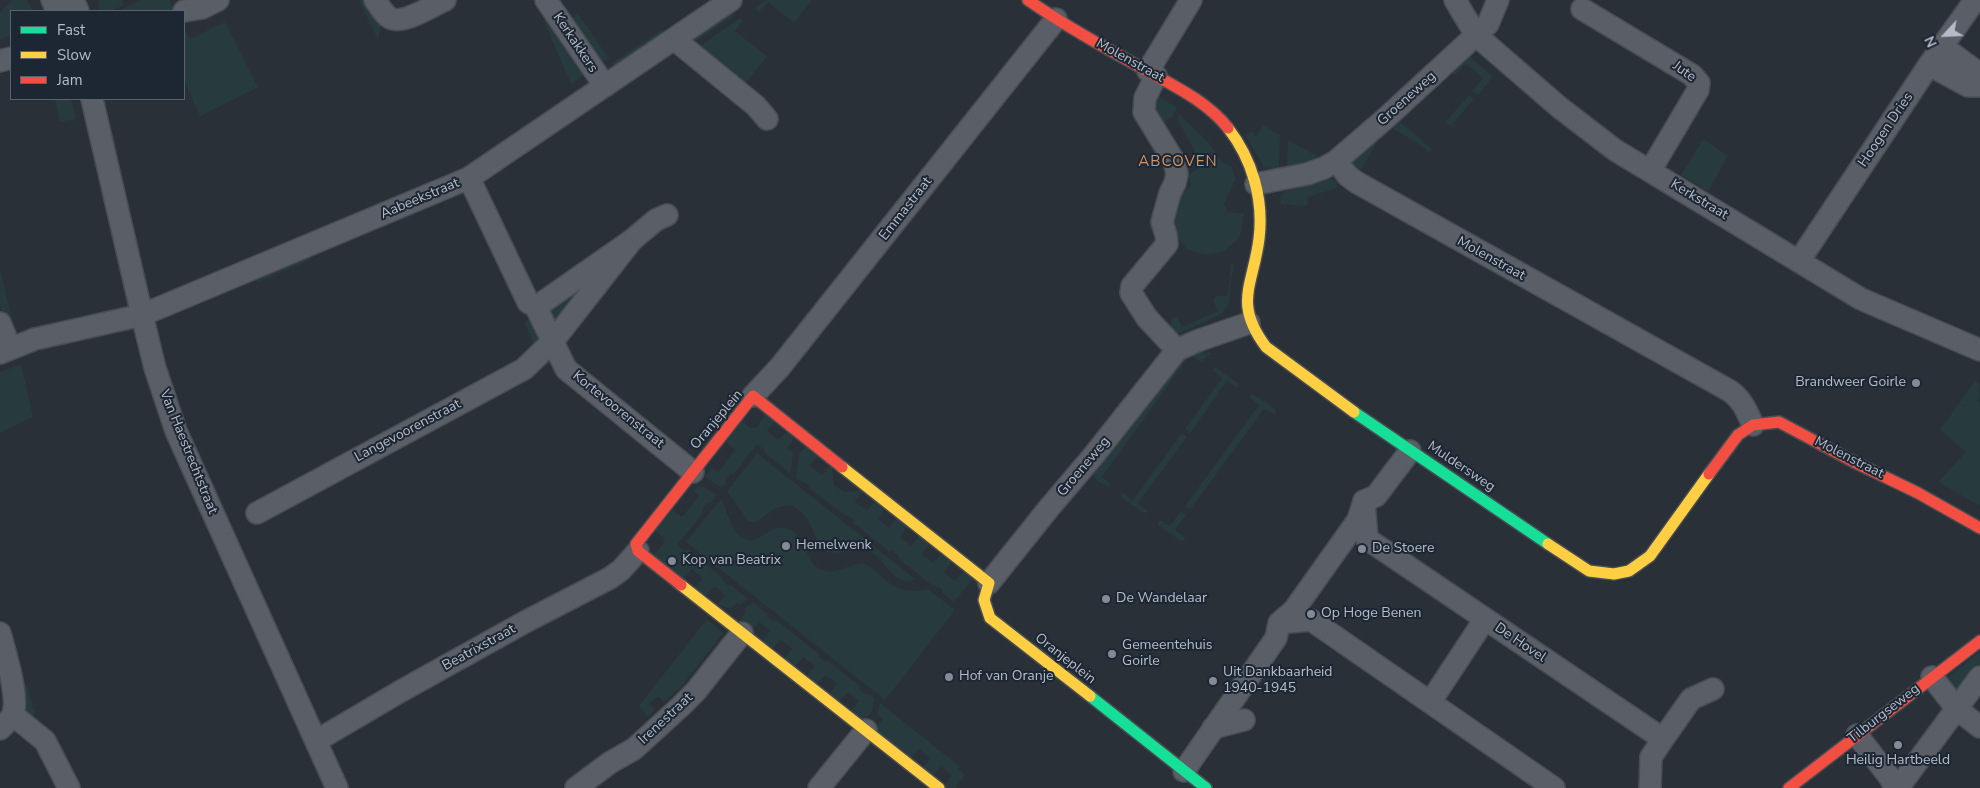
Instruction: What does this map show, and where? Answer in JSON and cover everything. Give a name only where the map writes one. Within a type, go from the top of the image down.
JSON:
[{"type":"street","points":[[185,12],[202,8],[218,0]]},
{"type":"street","points":[[376,0],[389,18],[398,20],[409,17],[445,0]]},
{"type":"street","name":"Kerkakkers","points":[[546,0],[605,86]]},
{"type":"street","name":"Aabeekstraat","points":[[5,350],[35,339],[142,315],[469,178],[731,0]]},
{"type":"street","name":"Molenstraat","points":[[1028,0],[1056,19],[1197,100],[1224,124],[1238,144],[1256,184]]},
{"type":"street","points":[[1177,350],[1147,318],[1131,293],[1132,286],[1167,244],[1162,222],[1170,193],[1176,183],[1177,174],[1174,161],[1144,112],[1145,98],[1152,74],[1191,0]]},
{"type":"street","name":"Kerkstraat","points":[[1455,0],[1476,34],[1596,137],[1614,150],[1876,306],[1980,350]]},
{"type":"street","name":"Groeneweg","points":[[1336,161],[1386,118],[1488,24],[1498,0]]},
{"type":"street","name":"Hoogen Dries","points":[[1799,261],[1929,65],[1975,0]]},
{"type":"street","name":"Jute","points":[[1582,9],[1692,75],[1699,82],[1698,90],[1650,171]]},
{"type":"street","name":"Emmastraat","points":[[753,396],[780,367],[1056,19]]},
{"type":"street","points":[[674,39],[756,106],[767,119]]},
{"type":"street","points":[[1943,47],[1980,74]]},
{"type":"street","points":[[1929,65],[1968,86],[1980,86]]},
{"type":"street","name":"Van Haestrechtstraat","points":[[92,100],[142,315],[164,397],[189,463],[337,788]]},
{"type":"street","points":[[1249,322],[1247,288],[1259,240],[1260,214],[1256,184],[1307,174],[1336,161]]},
{"type":"street","name":"Molenstraat","points":[[1336,161],[1348,176],[1363,186],[1730,391],[1742,402],[1753,425],[1779,422],[1856,464],[1918,492],[1980,528]]},
{"type":"street","name":"Kortevoorenstraat","points":[[469,178],[528,302],[536,307],[566,369],[693,472]]},
{"type":"street","points":[[536,307],[667,214]]},
{"type":"street","points":[[553,341],[632,240]]},
{"type":"street","points":[[0,322],[5,350]]},
{"type":"street","name":"Groeneweg","points":[[989,583],[1049,508],[1094,456],[1177,350],[1249,322]]},
{"type":"street","name":"Muldersweg","points":[[1249,322],[1256,335],[1273,352],[1344,406],[1572,561],[1589,570],[1611,576],[1632,571],[1650,556],[1738,435],[1753,425]]},
{"type":"street","name":"Langevoorenstraat","points":[[256,513],[524,369],[553,341]]},
{"type":"street","name":"Oranjeplein","points":[[638,551],[636,544],[753,396],[989,583],[983,594],[982,602],[984,610],[990,618],[1206,788]]},
{"type":"street","points":[[1184,771],[1276,638],[1279,623],[1294,610],[1358,520],[1364,501],[1376,496],[1410,451]]},
{"type":"street","name":"De Hovel","points":[[1364,501],[1366,539],[1663,739]]},
{"type":"street","points":[[638,551],[939,788]]},
{"type":"street","name":"Beatrixstraat","points":[[316,741],[442,668],[610,578],[638,551]]},
{"type":"street","points":[[1430,701],[1485,619]]},
{"type":"street","points":[[1279,623],[1312,620],[1554,788]]},
{"type":"street","points":[[0,633],[14,697],[6,722],[45,741],[68,788]]},
{"type":"street","name":"Irenestraat","points":[[576,788],[611,762],[634,748],[680,707],[696,691],[742,633]]},
{"type":"street","name":"Tilburgseweg","points":[[1789,788],[1980,641]]},
{"type":"street","points":[[1932,678],[1957,709],[1980,727]]},
{"type":"street","points":[[1858,735],[1891,779],[1894,787],[1900,784],[1980,678]]},
{"type":"street","points":[[1650,788],[1651,757],[1691,698],[1712,689]]},
{"type":"street","points":[[1214,728],[1244,720]]},
{"type":"street","points":[[819,788],[866,730]]},
{"type":"green space","points":[[12,0],[27,0],[32,10],[10,10],[10,36],[0,39],[0,13]]},
{"type":"green space","points":[[98,0],[122,0],[124,5],[113,10],[99,10]]},
{"type":"green space","points":[[141,0],[170,0],[174,10],[120,10]]},
{"type":"green space","points":[[359,0],[367,0],[382,21],[378,40]]},
{"type":"green space","points":[[767,0],[812,0],[794,23],[768,2],[759,12],[755,8]]},
{"type":"green space","points":[[732,10],[735,15],[695,42],[692,37]]},
{"type":"green space","points":[[578,14],[609,58],[599,65],[568,20]]},
{"type":"green space","points":[[550,17],[587,73],[571,84],[544,21]]},
{"type":"green space","points":[[740,18],[743,21],[735,31],[767,56],[742,88],[694,50]]},
{"type":"green space","points":[[225,22],[258,87],[200,116],[185,82],[185,31],[190,39]]},
{"type":"green space","points":[[661,30],[663,33],[614,66],[612,63]]},
{"type":"green space","points":[[1466,53],[1493,77],[1478,95],[1472,91],[1483,78],[1466,64],[1455,75],[1449,70]]},
{"type":"green space","points":[[1155,95],[1177,107],[1172,117],[1160,124],[1150,104]]},
{"type":"green space","points":[[1469,95],[1474,99],[1451,126],[1445,122]]},
{"type":"green space","points":[[55,100],[71,100],[76,119],[60,122]]},
{"type":"green space","points":[[1179,114],[1208,142],[1223,163],[1231,166],[1236,178],[1224,204],[1228,212],[1244,214],[1241,232],[1237,240],[1223,252],[1205,255],[1187,249],[1175,235],[1172,226],[1177,198],[1191,186],[1188,175],[1201,167],[1202,164],[1177,119]]},
{"type":"green space","points":[[1400,122],[1432,149],[1428,152],[1416,142],[1393,129]]},
{"type":"green space","points":[[1263,125],[1280,135],[1279,170],[1264,167],[1245,135],[1252,131],[1256,137]]},
{"type":"green space","points":[[1381,135],[1359,173],[1349,162]]},
{"type":"green space","points":[[1703,139],[1728,156],[1708,191],[1681,175]]},
{"type":"green space","points":[[1288,140],[1319,157],[1320,162],[1287,169]]},
{"type":"green space","points":[[1330,179],[1337,182],[1337,188],[1308,197],[1307,206],[1280,204],[1281,195],[1286,191]]},
{"type":"green space","points":[[308,256],[310,260],[258,282],[256,278]]},
{"type":"green space","points":[[1231,264],[1235,265],[1231,279],[1229,302],[1222,314],[1175,335],[1170,325],[1173,318],[1177,317],[1182,327],[1218,311],[1213,301],[1216,296],[1228,296]]},
{"type":"green space","points":[[0,269],[13,325],[9,326],[0,306]]},
{"type":"green space","points":[[589,284],[555,327],[545,307]]},
{"type":"green space","points":[[534,315],[546,339],[537,350],[524,322]]},
{"type":"green space","points":[[1203,348],[1205,354],[1210,352],[1211,354],[1201,362],[1190,355],[1102,477],[1111,484],[1110,486],[1105,486],[1098,481],[1093,475],[1094,468],[1181,359],[1189,353]]},
{"type":"green space","points":[[21,364],[33,417],[0,433],[0,372]]},
{"type":"green space","points":[[1216,367],[1238,383],[1239,387],[1237,388],[1227,381],[1190,433],[1185,429],[1222,378],[1212,370]]},
{"type":"green space","points":[[1975,381],[1980,385],[1978,390],[1980,396],[1977,400],[1980,403],[1980,506],[1938,482],[1966,452],[1940,430]]},
{"type":"green space","points":[[1253,394],[1275,409],[1276,415],[1264,409],[1190,510],[1185,506],[1259,405],[1250,398],[1250,395]]},
{"type":"green space","points":[[766,414],[775,421],[767,431],[778,440],[787,431],[795,437],[787,448],[793,453],[791,474],[757,444],[733,475],[731,474],[725,481],[726,483],[722,488],[705,477],[712,468],[718,472],[735,450],[726,442],[742,421],[751,428],[756,428]]},
{"type":"green space","points":[[1182,433],[1187,437],[1138,503],[1149,512],[1143,513],[1122,498],[1121,494],[1123,493],[1133,500]]},
{"type":"green space","points":[[806,446],[818,456],[810,466],[822,475],[830,465],[832,466],[834,485],[844,492],[863,491],[855,502],[867,510],[875,501],[885,509],[878,519],[889,528],[897,518],[907,527],[900,537],[911,546],[919,536],[929,544],[922,554],[933,563],[941,554],[952,562],[944,572],[955,581],[964,571],[973,579],[954,602],[942,593],[943,590],[935,585],[933,586],[898,558],[899,556],[892,550],[890,552],[854,523],[855,521],[809,488],[810,486],[796,478],[799,454]]},
{"type":"green space","points":[[757,453],[915,579],[907,581],[895,576],[869,551],[856,550],[831,553],[826,551],[821,547],[806,517],[794,506],[782,506],[755,522],[748,521],[727,491]]},
{"type":"green space","points":[[697,487],[704,487],[717,495],[710,504],[708,502],[702,510],[704,512],[677,545],[685,551],[687,549],[723,578],[722,580],[729,586],[731,585],[748,599],[739,605],[736,603],[731,609],[717,605],[725,595],[714,586],[706,596],[695,588],[703,578],[692,569],[683,579],[654,555],[665,542],[663,537],[655,531],[672,510],[682,517],[699,496],[694,491]]},
{"type":"green space","points":[[721,499],[732,525],[743,538],[754,540],[777,528],[791,530],[800,539],[811,561],[820,569],[831,571],[865,564],[873,568],[885,580],[896,587],[914,591],[928,589],[955,610],[885,700],[686,542]]},
{"type":"green space","points":[[1181,511],[1186,515],[1175,530],[1185,537],[1181,541],[1159,526],[1158,523],[1160,520],[1170,526]]},
{"type":"green space","points":[[753,602],[768,614],[767,616],[774,622],[776,620],[819,654],[818,656],[825,662],[827,660],[861,687],[859,689],[875,698],[872,711],[864,721],[851,711],[859,701],[848,692],[839,702],[829,694],[837,683],[825,675],[817,684],[807,676],[815,666],[803,657],[795,667],[785,658],[792,649],[781,640],[773,649],[763,641],[770,631],[759,622],[751,632],[738,622],[746,611],[744,609]]},
{"type":"green space","points":[[707,619],[723,633],[680,688],[664,702],[658,696],[649,704],[655,710],[648,717],[639,706]]},
{"type":"green space","points":[[1980,652],[1980,670],[1958,698],[1948,685],[1947,678]]},
{"type":"green space","points":[[27,686],[33,708],[36,712],[30,719],[25,712],[22,688]]},
{"type":"green space","points":[[880,703],[959,766],[958,769],[965,775],[955,788],[948,788],[945,785],[952,775],[941,766],[933,776],[923,768],[930,758],[919,749],[911,758],[874,730],[883,719],[877,714]]},
{"type":"traffic: fast","points":[[1354,412],[1548,544]]},
{"type":"traffic: fast","points":[[1090,696],[1206,788]]},
{"type":"traffic: slow","points":[[1228,128],[1250,166],[1258,194],[1260,209],[1259,239],[1248,294],[1250,318],[1256,332],[1266,347],[1354,412]]},
{"type":"traffic: slow","points":[[842,467],[989,583],[984,600],[990,618],[1090,696]]},
{"type":"traffic: slow","points":[[1548,544],[1589,571],[1614,574],[1629,571],[1650,556],[1709,474]]},
{"type":"traffic: slow","points":[[681,585],[939,788]]},
{"type":"traffic: jam","points":[[1028,0],[1083,35],[1187,93],[1209,109],[1228,128]]},
{"type":"traffic: jam","points":[[681,585],[638,551],[636,544],[753,396],[842,467]]},
{"type":"traffic: jam","points":[[1709,474],[1738,435],[1753,425],[1779,422],[1918,493],[1980,528]]},
{"type":"traffic: jam","points":[[1789,788],[1980,641]]},
{"type":"place","name":"Brandweer Goirle","points":[[1916,383]]},
{"type":"place","name":"Hemelwenk","points":[[786,546]]},
{"type":"place","name":"De Stoere","points":[[1362,549]]},
{"type":"place","name":"Kop van Beatrix","points":[[672,561]]},
{"type":"place","name":"De Wandelaar","points":[[1106,599]]},
{"type":"place","name":"Op Hoge Benen","points":[[1311,614]]},
{"type":"place","name":"Gemeentehuis Goirle","points":[[1112,654]]},
{"type":"place","name":"Hof van Oranje","points":[[949,677]]},
{"type":"place","name":"Uit Dankbaarheid 1940-1945","points":[[1213,681]]},
{"type":"place","name":"Heilig Hartbeeld","points":[[1898,745]]},
{"type":"district","name":"ABCOVEN","points":[[1178,162]]}]
